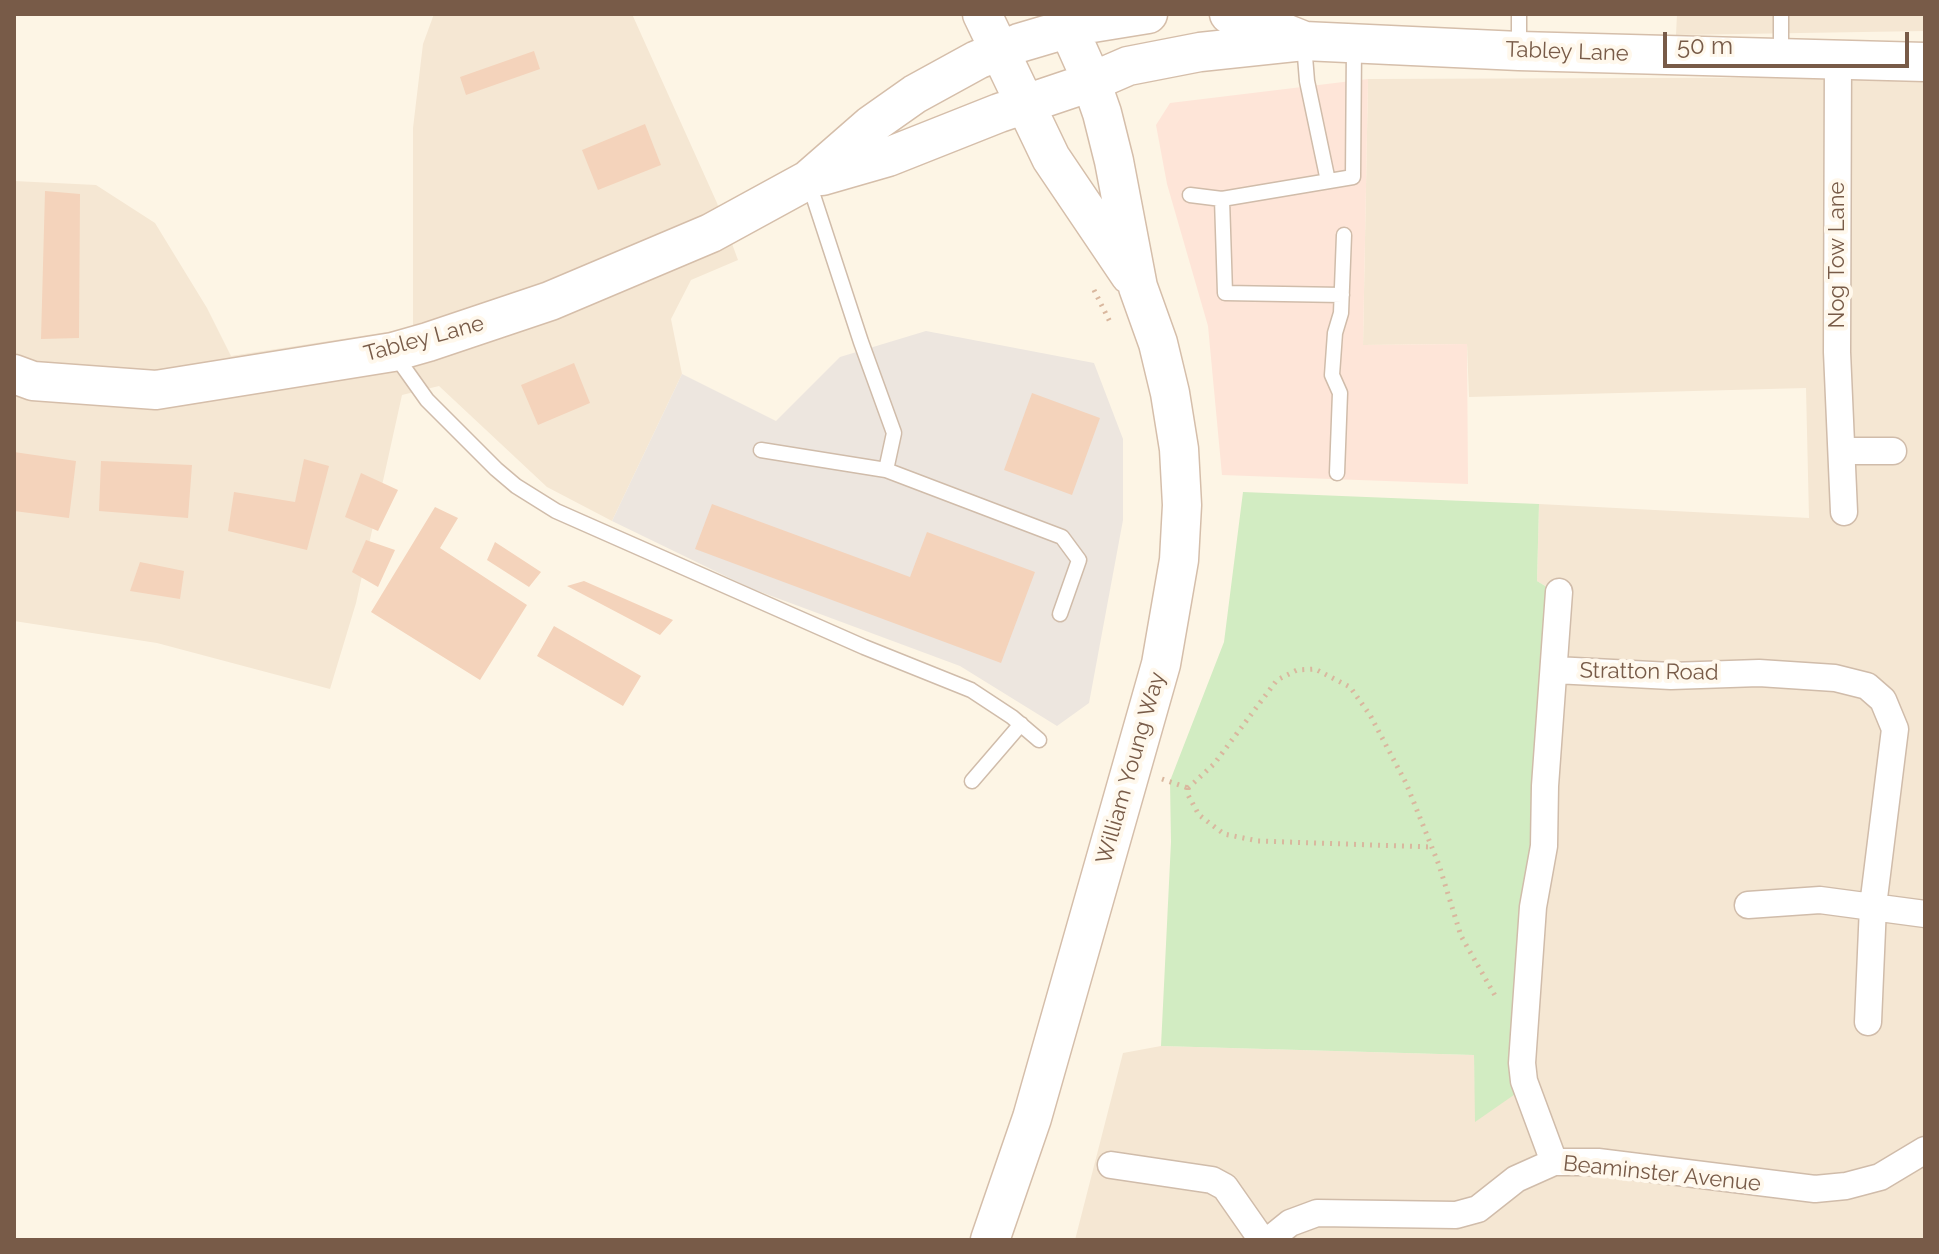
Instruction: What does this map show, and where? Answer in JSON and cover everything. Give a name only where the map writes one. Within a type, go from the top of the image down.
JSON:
[{"type":"main road","name":"William Young Way","points":[[982,14],[1051,158],[1138,287]]},
{"type":"main road","name":"Tabley Lane","points":[[14,374],[33,381],[156,390],[393,352],[509,315],[595,283],[711,233],[808,180],[871,125],[956,70],[1066,21],[1148,14]]},
{"type":"main road","name":"Tabley Lane","points":[[1229,14],[1304,41]]},
{"type":"main road","name":"William Young Way","points":[[990,1240],[1041,1089],[1161,664],[1179,560],[1179,449],[1165,367],[1138,287],[1114,161],[1091,82],[1066,21]]},
{"type":"main road","name":"Tabley Lane","points":[[808,180],[888,157],[1128,66],[1200,52],[1304,41],[1354,43],[1519,32],[1781,58],[1925,62]]},
{"type":"street","name":"Nog Tow Lane","points":[[1838,60],[1836,237],[1844,512]]},
{"type":"street","points":[[1842,451],[1893,451]]},
{"type":"street","points":[[1555,670],[1559,592]]},
{"type":"street","name":"Stratton Road","points":[[1554,1162],[1524,1081],[1522,1063],[1533,907],[1544,846],[1545,786],[1555,670],[1671,676],[1775,674],[1835,678],[1867,686],[1883,700],[1895,729],[1873,906],[1868,1022]]},
{"type":"street","points":[[1748,905],[1820,900],[1925,914]]},
{"type":"street","name":"Beaminster Avenue","points":[[1269,1240],[1290,1223],[1317,1213],[1456,1215],[1478,1209],[1516,1179],[1554,1162],[1598,1162],[1815,1189],[1846,1186],[1880,1177],[1925,1150]]},
{"type":"street","points":[[1111,1165],[1212,1180],[1225,1187],[1262,1240]]},
{"type":"lane","points":[[1781,14],[1781,58]]},
{"type":"lane","points":[[1304,41],[1307,81],[1328,181]]},
{"type":"lane","points":[[1190,195],[1222,199],[1353,177],[1354,43]]},
{"type":"lane","points":[[808,180],[894,433],[886,470]]},
{"type":"lane","points":[[1222,199],[1225,293],[1342,295]]},
{"type":"lane","points":[[1337,473],[1340,393],[1332,375],[1335,333],[1341,313],[1344,235]]},
{"type":"lane","points":[[393,352],[427,400],[496,469],[516,486],[556,511],[864,647],[971,690],[1039,740]]},
{"type":"lane","points":[[761,450],[886,470],[1062,537],[1079,560],[1060,614]]},
{"type":"lane","points":[[972,781],[1021,724]]},
{"type":"path","points":[[1093,287],[1111,325]]},
{"type":"path","points":[[1431,847],[1258,841],[1224,834],[1199,815],[1188,795],[1188,788],[1214,764],[1277,680],[1297,670],[1315,669],[1350,687],[1370,715],[1406,783],[1431,847],[1461,936],[1501,1007],[1527,1008]]},
{"type":"path","points":[[1156,778],[1188,788]]},
{"type":"shaded area","points":[[434,14],[632,14],[717,203],[738,260],[691,280],[671,319],[682,374],[612,521],[547,487],[439,386],[402,395],[356,603],[330,689],[157,643],[14,621],[14,181],[96,185],[155,223],[207,308],[231,356],[413,328],[413,128],[423,44]]},
{"type":"shaded area","points":[[1677,14],[1925,14],[1925,31],[1676,35]]},
{"type":"shaded area","points":[[1925,77],[1925,1240],[1075,1240],[1123,1053],[1161,1046],[1474,1055],[1476,1122],[1555,592],[1537,581],[1539,504],[1809,518],[1806,388],[1469,397],[1467,344],[1363,345],[1368,79]]},
{"type":"shaded area","points":[[1368,79],[1363,345],[1467,344],[1468,484],[1222,475],[1208,326],[1167,184],[1156,125],[1170,103]]},
{"type":"shaded area","points":[[926,331],[1094,363],[1123,439],[1123,520],[1089,703],[1057,726],[960,666],[750,588],[612,521],[682,374],[776,421],[840,357]]},
{"type":"green space","points":[[1243,492],[1539,504],[1537,581],[1555,592],[1521,1090],[1475,1122],[1474,1055],[1161,1046],[1171,842],[1170,781],[1224,642]]},
{"type":"building","points":[[534,51],[540,69],[466,95],[460,77]]},
{"type":"building","points":[[645,124],[661,165],[598,190],[582,150]]},
{"type":"building","points":[[45,191],[80,194],[79,338],[41,339]]},
{"type":"building","points":[[574,363],[590,403],[538,425],[521,385]]},
{"type":"building","points":[[1032,393],[1100,418],[1072,495],[1004,470]]},
{"type":"building","points":[[14,452],[76,461],[69,518],[14,511]]},
{"type":"building","points":[[304,459],[329,466],[307,550],[228,531],[234,492],[295,502]]},
{"type":"building","points":[[101,461],[192,465],[188,518],[99,511]]},
{"type":"building","points":[[361,473],[398,490],[378,531],[345,517]]},
{"type":"building","points":[[712,504],[910,577],[927,532],[1035,572],[1001,663],[695,549]]},
{"type":"building","points":[[435,507],[458,518],[440,548],[527,605],[480,680],[371,612]]},
{"type":"building","points":[[366,540],[395,550],[378,587],[352,572]]},
{"type":"building","points":[[495,542],[541,572],[529,587],[487,560]]},
{"type":"building","points":[[140,562],[184,571],[180,599],[130,591]]},
{"type":"building","points":[[584,581],[673,620],[660,635],[567,586]]},
{"type":"building","points":[[554,626],[641,676],[623,706],[537,656]]}]
